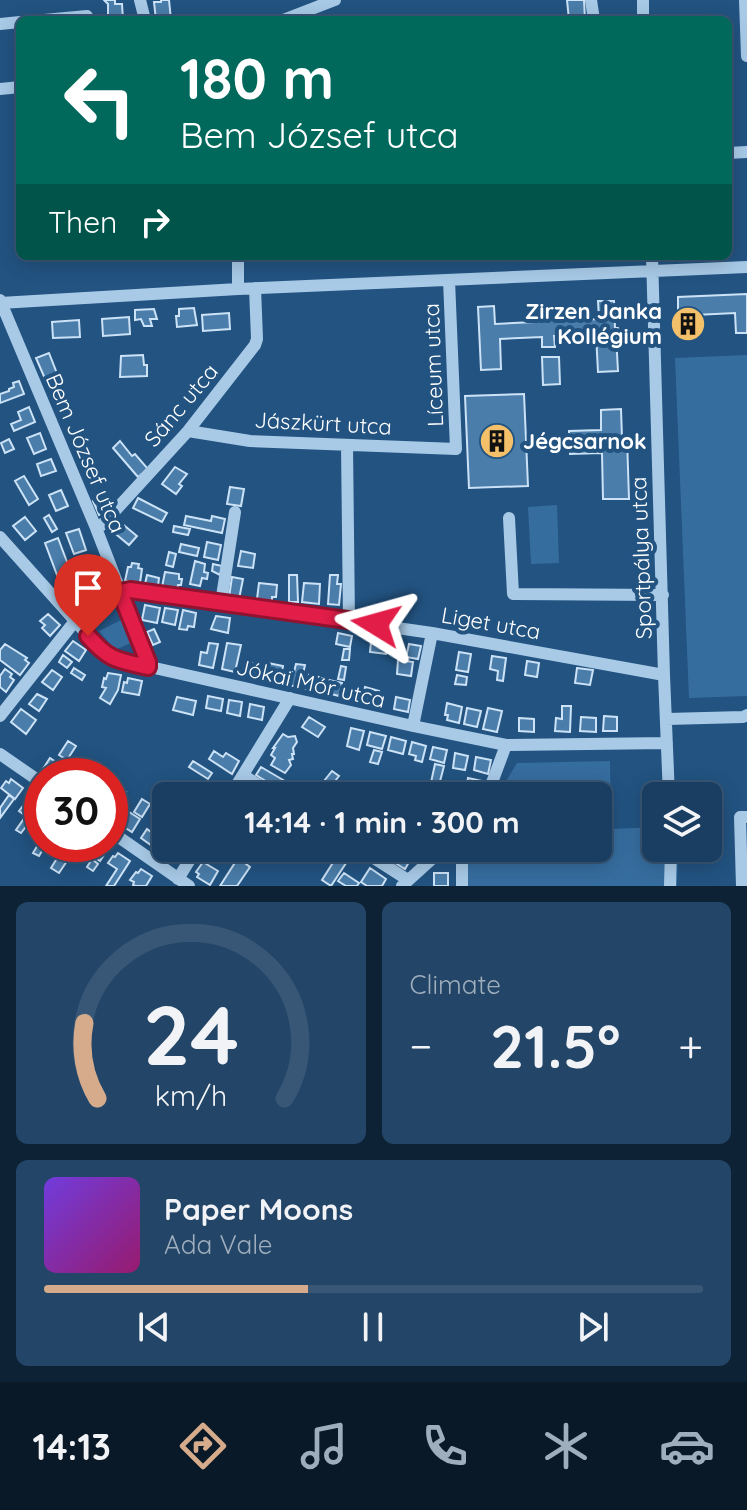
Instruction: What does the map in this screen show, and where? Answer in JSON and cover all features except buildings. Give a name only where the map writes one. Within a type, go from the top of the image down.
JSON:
[{"type":"street","points":[[298,16],[335,0]]},
{"type":"street","points":[[745,0],[747,56]]},
{"type":"street","points":[[238,260],[238,289]]},
{"type":"street","name":"Sportpálya utca","points":[[652,260],[668,782]]},
{"type":"street","points":[[0,302],[747,267]]},
{"type":"street","name":"Líceum utca","points":[[449,280],[456,449]]},
{"type":"street","name":"Sánc utca","points":[[96,528],[188,431],[255,345],[255,288]]},
{"type":"street","name":"Bem József utca","points":[[0,302],[96,528],[148,667]]},
{"type":"street","name":"Jászkürt utca","points":[[188,431],[250,441],[456,449]]},
{"type":"street","points":[[347,445],[349,620]]},
{"type":"street","points":[[221,603],[235,512]]},
{"type":"street","points":[[509,518],[513,594],[663,595]]},
{"type":"street","name":"Jókai Mór utca","points":[[0,537],[109,657],[506,745],[667,743]]},
{"type":"street","name":"Liget utca","points":[[120,592],[130,590],[349,620],[664,675]]},
{"type":"street","points":[[0,716],[75,621]]},
{"type":"street","points":[[413,726],[432,633]]},
{"type":"street","points":[[239,782],[290,698]]},
{"type":"street","points":[[667,719],[747,715]]},
{"type":"street","points":[[492,782],[506,745]]},
{"type":"street","points":[[0,754],[24,771]]},
{"type":"street","points":[[243,775],[254,782]]},
{"type":"street","points":[[742,886],[740,817],[747,817]]},
{"type":"street","points":[[128,843],[184,882],[192,862]]},
{"type":"street","points":[[377,862],[405,883],[428,862]]},
{"type":"street","points":[[462,862],[462,886]]},
{"type":"street","points":[[670,886],[671,862]]},
{"type":"shaded area","points":[[747,355],[747,696],[689,698],[675,358]]},
{"type":"shaded area","points":[[557,505],[559,563],[531,564],[528,507]]},
{"type":"shaded area","points":[[121,620],[131,643],[115,650],[99,631]]},
{"type":"shaded area","points":[[610,761],[610,782],[505,782],[517,763]]},
{"type":"shaded area","points":[[642,828],[642,862],[678,862],[677,886],[468,886],[467,862],[612,862],[612,829]]},
{"type":"place","name":"Zirzen Janka Kollégium","points":[[688,324]]},
{"type":"place","name":"Jégcsarnok","points":[[497,441]]},
{"type":"route","points":[[88,636],[109,657],[148,667],[120,592],[130,590],[376,624]]}]
